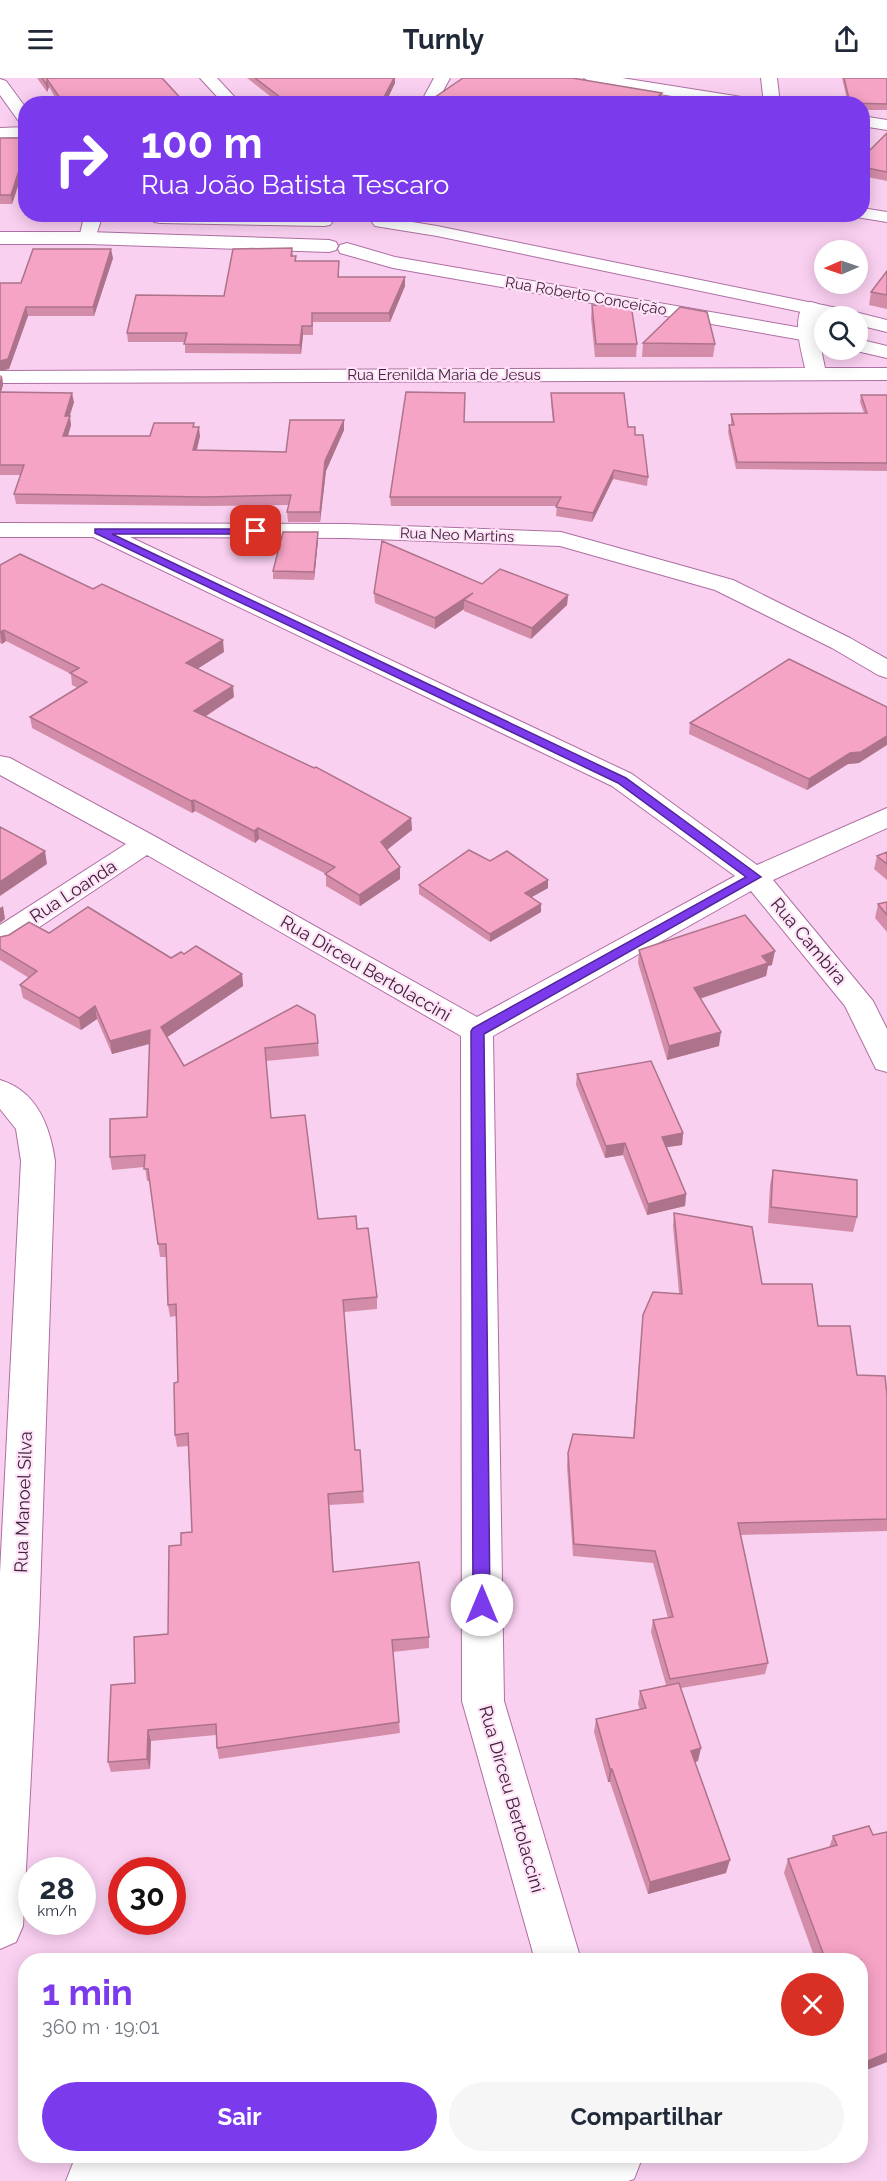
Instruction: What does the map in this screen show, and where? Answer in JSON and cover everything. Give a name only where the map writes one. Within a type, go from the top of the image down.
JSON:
[{"type":"street","points":[[208,78],[225,96]]},
{"type":"street","points":[[592,78],[704,96]]},
{"type":"street","points":[[769,78],[771,96]]},
{"type":"street","points":[[431,96],[438,80]]},
{"type":"street","points":[[0,84],[18,109]]},
{"type":"street","points":[[870,122],[887,125]]},
{"type":"street","points":[[0,133],[18,132]]},
{"type":"street","points":[[870,214],[887,217]]},
{"type":"street","points":[[88,238],[91,222]]},
{"type":"street","points":[[324,222],[311,228],[310,236],[317,242],[338,247],[372,246],[384,240],[389,232],[381,222]]},
{"type":"street","name":"Rua Roberto Conceição","points":[[381,222],[437,231],[814,309]]},
{"type":"street","name":"Rua Roberto Conceição","points":[[0,238],[88,238],[338,247],[393,262],[814,336]]},
{"type":"street","points":[[557,291],[588,263]]},
{"type":"street","points":[[811,308],[814,325]]},
{"type":"street","points":[[868,321],[887,326]]},
{"type":"street","points":[[868,347],[887,352]]},
{"type":"street","points":[[816,360],[816,374]]},
{"type":"street","name":"Rua Erenilda Maria de Jesus","points":[[0,377],[887,374]]},
{"type":"street","name":"Rua Neo Martins","points":[[0,530],[347,531],[561,539],[724,585],[841,643],[887,670]]},
{"type":"street","name":"Rua Cambira","points":[[98,531],[622,780],[755,877],[858,1000],[887,1061]]},
{"type":"street","name":"Rua Dirceu Bertolaccini","points":[[0,764],[146,843],[477,1031],[483,1701],[556,1953]]},
{"type":"street","points":[[477,1031],[755,877],[887,817]]},
{"type":"street","name":"Rua Loanda","points":[[0,939],[146,843]]},
{"type":"street","name":"Rua Manoel Silva","points":[[0,1092],[20,1107],[29,1118],[35,1132],[38,1161],[9,1623],[0,1926]]},
{"type":"street","points":[[91,2181],[619,2166]]},
{"type":"building","points":[[42,78],[162,78],[179,96],[59,96],[47,79],[46,84]]},
{"type":"building","points":[[255,78],[394,78],[385,96],[279,96]]},
{"type":"building","points":[[463,78],[572,78],[662,93],[658,96],[437,96]]},
{"type":"building","points":[[844,78],[887,78],[887,104],[870,104],[870,96],[848,96]]},
{"type":"building","points":[[887,133],[887,172],[870,169],[870,150]]},
{"type":"building","points":[[0,138],[18,138],[18,174],[11,195],[0,195]]},
{"type":"building","points":[[292,248],[291,256],[296,256],[295,261],[339,261],[338,277],[405,277],[389,313],[312,313],[312,326],[302,326],[300,345],[184,344],[187,333],[127,333],[136,295],[224,296],[233,249]]},
{"type":"building","points":[[33,249],[111,249],[93,307],[26,307],[8,359],[0,361],[0,283],[21,283]]},
{"type":"building","points":[[887,271],[887,295],[871,292]]},
{"type":"building","points":[[592,305],[631,305],[637,344],[596,344]]},
{"type":"building","points":[[680,307],[707,312],[715,344],[643,343]]},
{"type":"building","points":[[0,392],[72,393],[65,416],[70,416],[63,436],[150,436],[154,423],[194,423],[193,427],[199,427],[193,450],[286,452],[290,420],[344,420],[325,461],[320,512],[287,512],[291,495],[206,497],[14,494],[24,465],[0,465]]},
{"type":"building","points":[[406,392],[465,393],[464,422],[554,422],[551,393],[624,393],[628,427],[635,427],[635,435],[643,435],[648,477],[614,470],[593,513],[556,507],[561,497],[390,497]]},
{"type":"building","points":[[861,395],[887,395],[887,463],[737,462],[729,425],[734,425],[731,414],[867,413]]},
{"type":"building","points":[[283,532],[318,532],[314,572],[273,571]]},
{"type":"building","points":[[382,541],[482,584],[500,569],[568,595],[532,628],[464,600],[473,593],[435,618],[374,593]]},
{"type":"building","points":[[20,554],[93,589],[102,584],[223,640],[186,663],[233,686],[194,711],[316,767],[411,818],[381,842],[400,867],[359,895],[325,874],[335,867],[258,828],[254,831],[194,800],[191,801],[30,717],[87,682],[70,673],[79,668],[4,630],[0,632],[0,565]]},
{"type":"building","points":[[789,659],[887,707],[887,736],[861,752],[850,753],[809,779],[690,723]]},
{"type":"building","points":[[0,827],[45,851],[0,882]]},
{"type":"building","points":[[469,850],[490,861],[507,851],[548,880],[525,893],[541,904],[490,934],[419,885]]},
{"type":"building","points":[[887,852],[887,864],[877,856]]},
{"type":"building","points":[[887,902],[887,915],[878,904]]},
{"type":"building","points":[[88,907],[171,958],[181,952],[184,954],[196,946],[242,974],[161,1027],[184,1066],[297,1005],[315,1015],[318,1043],[265,1048],[271,1118],[305,1115],[318,1219],[356,1216],[357,1229],[368,1228],[377,1297],[343,1300],[355,1450],[360,1450],[363,1491],[328,1494],[333,1572],[419,1562],[429,1637],[392,1640],[399,1722],[217,1748],[216,1724],[148,1730],[147,1759],[108,1762],[111,1685],[135,1683],[134,1637],[168,1634],[169,1546],[181,1545],[181,1533],[192,1532],[188,1433],[175,1435],[174,1383],[178,1382],[176,1304],[168,1305],[166,1244],[158,1244],[148,1169],[144,1169],[145,1155],[110,1157],[110,1119],[147,1117],[150,1030],[110,1041],[95,1006],[79,1018],[20,985],[37,971],[0,949],[0,937],[9,935],[29,922],[49,933]]},
{"type":"building","points":[[745,915],[775,951],[762,956],[768,963],[694,988],[721,1032],[669,1046],[639,950]]},
{"type":"building","points":[[651,1061],[683,1133],[662,1137],[686,1194],[648,1204],[625,1143],[606,1146],[577,1074]]},
{"type":"building","points":[[773,1170],[857,1180],[857,1217],[771,1207]]},
{"type":"building","points":[[674,1213],[752,1227],[762,1284],[812,1284],[818,1326],[850,1326],[857,1375],[885,1376],[887,1519],[738,1523],[768,1663],[670,1679],[653,1620],[673,1617],[655,1551],[574,1544],[568,1453],[573,1434],[634,1438],[643,1315],[653,1292],[682,1294]]},
{"type":"building","points":[[679,1683],[701,1748],[691,1751],[730,1860],[650,1882],[612,1769],[610,1769],[596,1719],[646,1708],[640,1691]]},
{"type":"building","points":[[869,1826],[873,1835],[887,1832],[887,2053],[868,2061],[868,1953],[823,1953],[788,1859],[837,1845],[833,1836]]},
{"type":"route","points":[[256,531],[98,531],[622,780],[755,877],[477,1031],[482,1605]]}]
